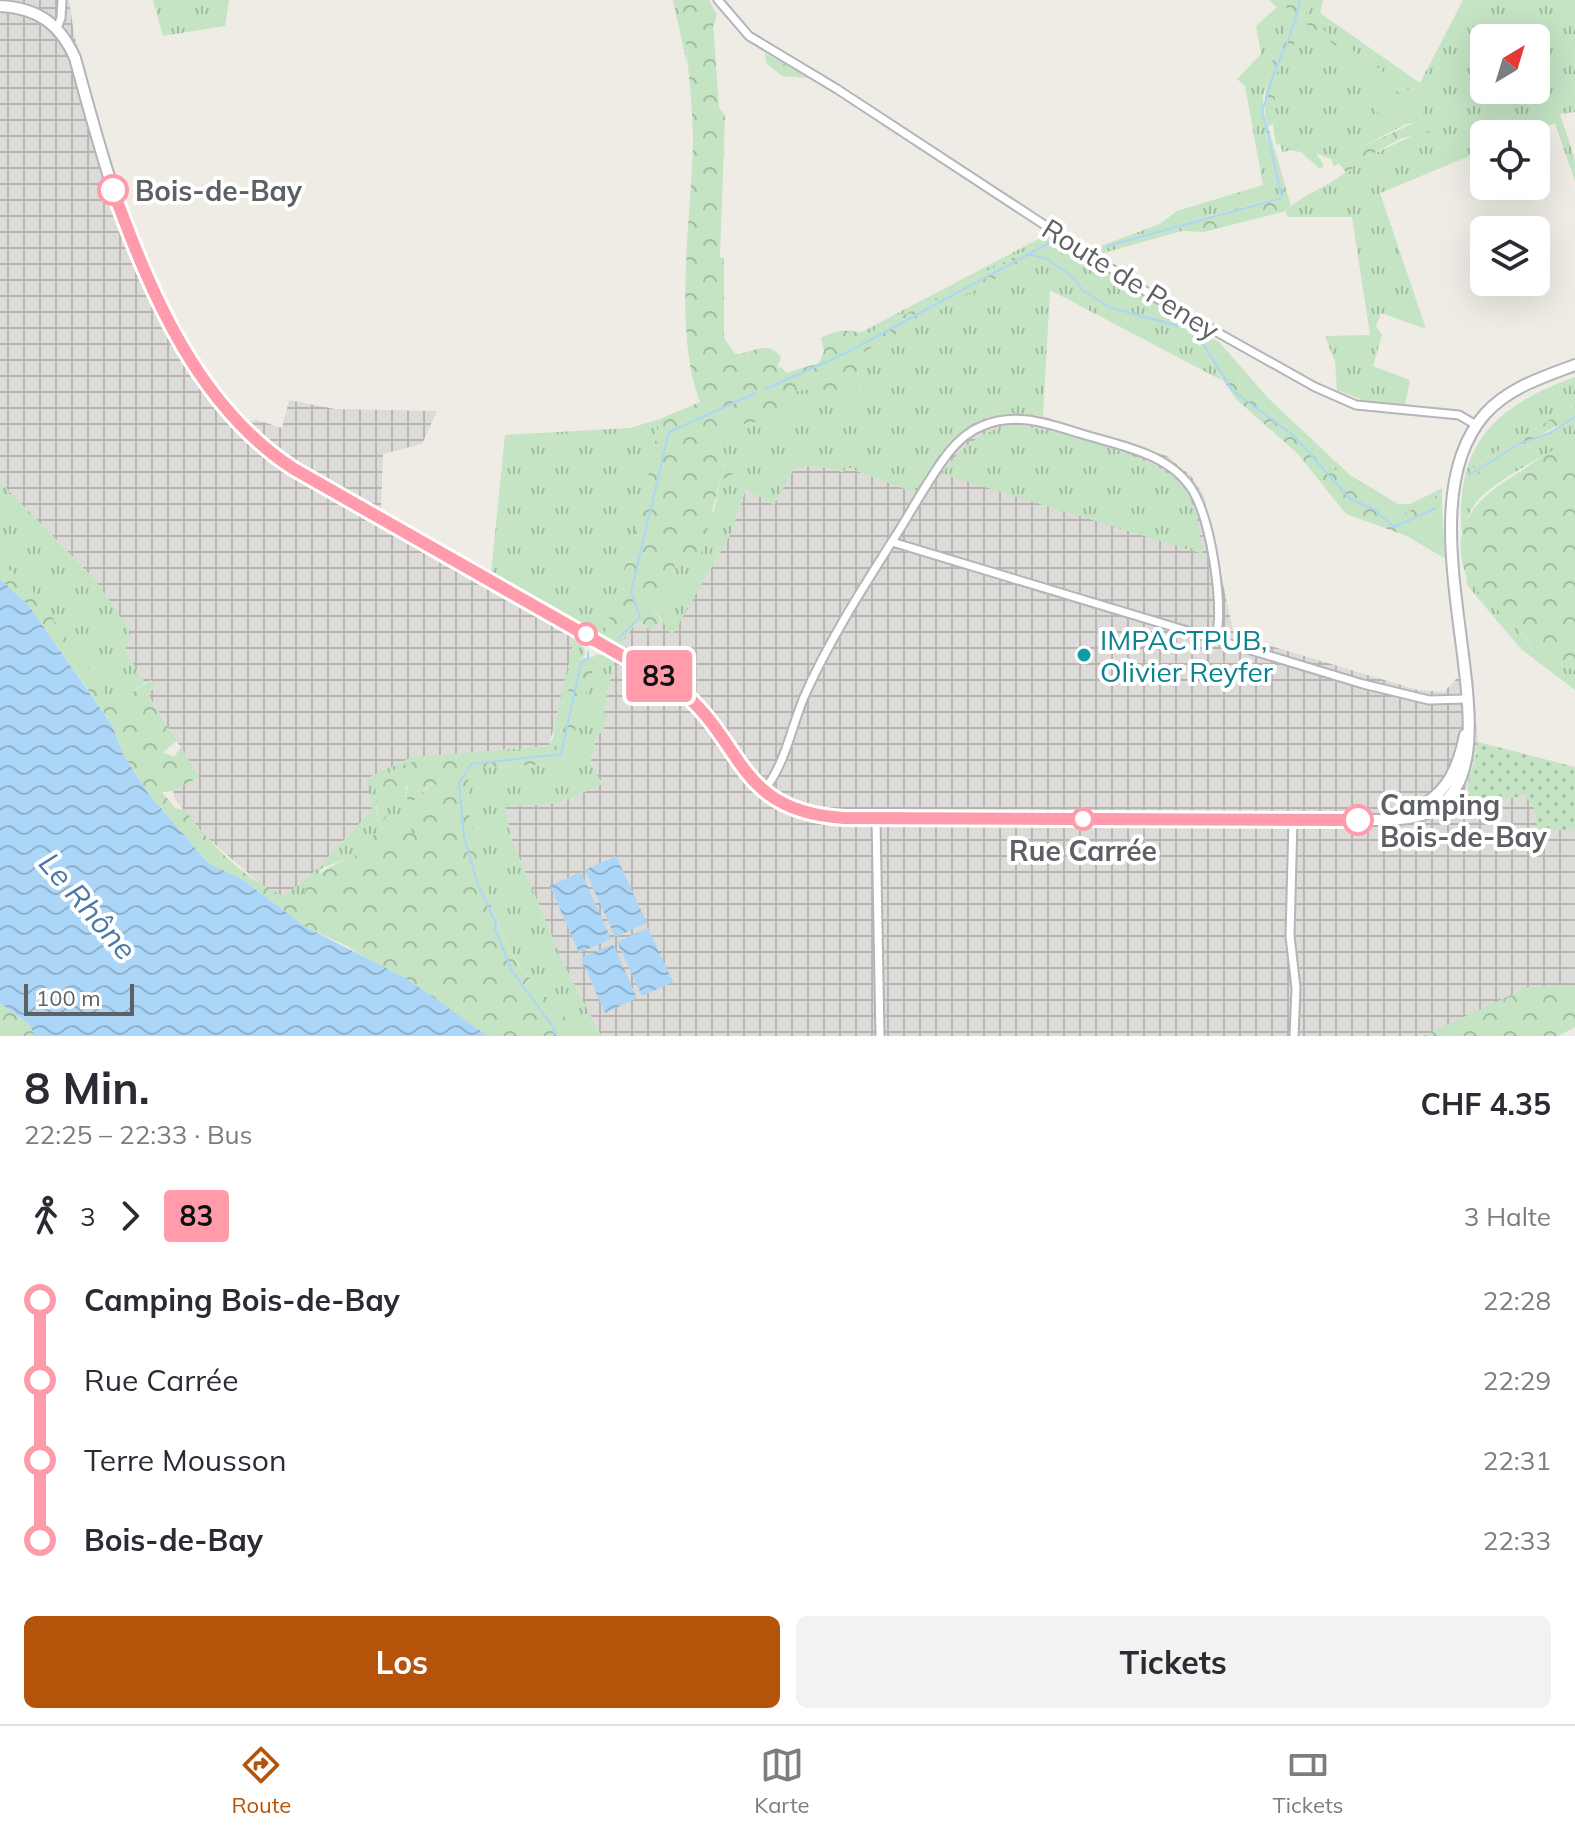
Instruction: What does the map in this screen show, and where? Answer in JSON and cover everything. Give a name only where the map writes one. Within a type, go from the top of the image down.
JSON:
[{"type":"main road","points":[[0,6],[32,11],[57,28],[75,58],[113,190],[140,259],[184,347],[236,421],[294,469],[675,686],[706,717],[744,772],[763,792],[787,807],[810,815],[876,819],[1293,820],[1393,819],[1428,813],[1456,789],[1469,755],[1451,500],[1455,466],[1476,425],[1510,393],[1575,365]]},
{"type":"street","points":[[57,28],[62,15],[62,0]]},
{"type":"street","name":"Route de Peney","points":[[718,0],[749,36],[1192,319],[1347,402],[1389,411],[1459,415],[1476,425]]},
{"type":"street","points":[[763,792],[775,772],[815,674],[944,459],[968,434],[1003,420],[1043,422],[1151,456],[1186,481],[1199,503],[1206,532],[1220,612],[1216,639]]},
{"type":"street","points":[[892,542],[1409,696],[1429,700],[1466,699]]},
{"type":"street","points":[[876,819],[880,1036]]},
{"type":"street","points":[[1293,820],[1290,936],[1296,988],[1294,1036]]},
{"type":"shaded area","points":[[0,0],[69,0],[74,34],[96,116],[116,182],[145,257],[200,362],[246,422],[257,420],[282,428],[289,400],[335,409],[437,411],[422,444],[383,454],[381,509],[620,645],[638,620],[649,629],[664,620],[672,635],[730,535],[746,489],[795,467],[817,466],[843,472],[846,467],[915,492],[935,460],[960,431],[981,418],[1017,412],[1043,416],[1167,456],[1191,476],[1204,496],[1234,635],[1418,690],[1444,692],[1456,679],[1473,678],[1478,746],[1466,790],[1478,806],[1525,795],[1534,808],[1538,830],[1575,830],[1575,985],[1526,990],[1423,1036],[601,1036],[564,965],[511,838],[505,807],[559,803],[602,784],[590,764],[597,734],[603,732],[607,716],[603,711],[615,659],[576,637],[549,746],[412,757],[372,810],[314,872],[283,897],[264,887],[202,833],[175,799],[173,791],[199,777],[147,693],[156,688],[151,680],[145,683],[125,651],[97,582],[0,482]]},
{"type":"green space","points":[[153,0],[229,0],[225,26],[163,36]]},
{"type":"green space","points":[[673,0],[709,0],[717,15],[713,28],[714,44],[686,49],[687,65]]},
{"type":"green space","points":[[675,0],[709,0],[710,7],[685,21]]},
{"type":"green space","points":[[1269,0],[1277,0],[1293,11],[1285,40],[1270,68],[1263,97],[1266,136],[1284,196],[1181,223],[1182,231],[1096,255],[1090,250],[1160,224],[1177,211],[1263,185],[1245,86],[1237,79],[1261,54],[1256,26],[1277,7]]},
{"type":"green space","points":[[1277,0],[1310,0],[1305,17],[1413,93],[1422,107],[1423,123],[1432,127],[1430,132],[1402,138],[1367,157],[1362,156],[1347,174],[1342,167],[1358,154],[1355,150],[1416,122],[1418,107],[1301,20],[1293,48],[1277,73],[1273,124],[1268,126],[1291,206],[1286,211],[1204,232],[1182,231],[1181,223],[1284,196],[1270,149],[1265,118],[1270,69],[1293,12]]},
{"type":"green space","points":[[1310,0],[1323,0],[1320,13],[1420,83],[1463,0],[1575,0],[1575,112],[1560,114],[1575,160],[1575,181],[1555,123],[1550,125],[1550,120],[1470,120],[1470,156],[1380,193],[1426,329],[1381,313],[1376,326],[1382,335],[1373,366],[1410,380],[1405,405],[1365,401],[1337,390],[1335,362],[1325,336],[1370,335],[1352,217],[1287,217],[1286,211],[1334,181],[1361,156],[1367,157],[1412,136],[1423,123],[1413,93],[1305,17]]},
{"type":"green space","points":[[1301,19],[1413,102],[1418,107],[1416,122],[1356,150],[1358,154],[1342,167],[1338,163],[1334,167],[1331,159],[1316,153],[1324,166],[1320,169],[1301,152],[1289,150],[1283,153],[1280,144],[1276,145],[1273,88]]},
{"type":"green space","points":[[713,23],[719,107],[725,116],[720,257],[724,258],[724,338],[735,354],[760,348],[770,349],[781,357],[777,368],[782,367],[786,373],[819,363],[824,351],[821,338],[827,335],[844,331],[868,334],[1052,237],[1060,243],[855,357],[862,398],[824,395],[811,389],[783,393],[788,416],[723,428],[724,465],[736,473],[720,480],[701,555],[674,558],[670,585],[650,603],[661,621],[649,630],[638,620],[620,645],[604,636],[639,519],[660,419],[700,402],[692,374],[685,310],[693,144],[685,33],[691,26],[702,28],[702,24]]},
{"type":"green space","points":[[765,53],[809,78],[782,76],[766,63]]},
{"type":"green space","points":[[1396,93],[1415,108],[1390,125],[1374,109]]},
{"type":"green space","points":[[1048,234],[1052,237],[868,334],[860,333]]},
{"type":"green space","points":[[1060,243],[1186,324],[1223,381],[1050,290],[1043,416],[1018,413],[998,415],[980,420],[965,429],[939,456],[915,493],[847,467],[843,472],[817,466],[795,467],[774,505],[746,489],[730,535],[672,636],[650,603],[670,585],[674,558],[714,510],[720,480],[727,469],[722,457],[723,428],[788,416],[782,393],[811,389],[862,397],[855,357]]},
{"type":"green space","points":[[1186,324],[1204,334],[1245,388],[1344,478],[1375,497],[1402,523],[1445,555],[1444,558],[1407,536],[1346,514],[1298,454],[1235,398]]},
{"type":"green space","points":[[1204,334],[1219,342],[1270,400],[1350,475],[1398,504],[1410,504],[1443,488],[1442,493],[1405,514],[1415,524],[1442,508],[1445,555],[1402,523],[1375,497],[1344,478],[1245,388]]},
{"type":"green space","points":[[1575,377],[1575,405],[1483,460],[1467,478],[1575,418],[1575,442],[1524,466],[1487,492],[1469,515],[1463,545],[1461,512],[1464,483],[1471,458],[1482,437],[1498,419],[1519,403]]},
{"type":"green space","points":[[1575,405],[1575,418],[1547,431],[1467,480],[1472,469],[1483,460]]},
{"type":"green space","points":[[660,419],[639,519],[604,636],[491,573],[505,435],[630,428]]},
{"type":"green space","points":[[1009,425],[1100,444],[1168,473],[1181,484],[1191,500],[1203,554],[942,474],[971,443],[988,432]]},
{"type":"green space","points":[[1575,442],[1575,670],[1533,654],[1522,634],[1479,593],[1466,575],[1461,539],[1471,512],[1493,490],[1546,454]]},
{"type":"green space","points":[[0,482],[97,582],[131,633],[125,651],[145,683],[113,706],[35,594],[0,561]]},
{"type":"green space","points":[[1442,493],[1442,508],[1415,524],[1406,520],[1405,513]]},
{"type":"green space","points":[[0,561],[35,593],[113,705],[151,680],[156,688],[147,694],[177,741],[163,752],[174,757],[181,747],[199,777],[173,791],[162,792],[175,808],[185,810],[235,865],[266,887],[300,901],[316,877],[357,855],[360,845],[388,825],[420,836],[409,825],[414,806],[439,786],[432,783],[410,804],[405,794],[408,786],[385,795],[388,815],[379,826],[375,785],[389,772],[432,757],[553,750],[561,731],[558,728],[552,736],[559,705],[564,703],[578,659],[597,656],[568,755],[550,764],[479,768],[468,780],[476,851],[498,923],[519,965],[568,1021],[577,1036],[488,1036],[347,946],[306,927],[242,879],[209,864],[147,792],[123,754],[112,724],[29,606],[0,579]]},
{"type":"green space","points":[[1466,576],[1514,625],[1533,654],[1575,670],[1575,690],[1521,649],[1467,585]]},
{"type":"green space","points":[[574,640],[584,648],[585,656],[578,659],[564,703],[559,705]]},
{"type":"green space","points":[[601,651],[615,659],[603,711],[607,716],[603,732],[597,734],[590,764],[603,784],[559,803],[505,807],[511,838],[564,965],[601,1036],[577,1036],[568,1021],[519,964],[498,922],[476,851],[468,780],[479,768],[550,764],[584,698],[597,656],[594,654],[602,655]]},
{"type":"green space","points":[[558,727],[561,730],[553,750],[425,758],[386,795],[406,786],[405,797],[422,793],[433,783],[440,786],[415,810],[409,825],[422,837],[388,825],[357,855],[322,868],[301,901],[283,897],[314,872],[372,810],[367,778],[412,757],[549,746]],"holes":[[[385,795],[387,810],[379,825],[376,804]]]},
{"type":"green space","points":[[1478,742],[1575,767],[1575,830],[1538,830],[1534,808],[1525,795],[1477,806],[1471,800],[1468,786]]},
{"type":"green space","points":[[1575,985],[1575,1027],[1558,1036],[1423,1036],[1528,987]]},
{"type":"green space","points":[[0,1003],[29,1024],[35,1036],[0,1036]]},
{"type":"water","name":"Le Rhône","points":[[0,579],[29,606],[112,725],[123,754],[147,792],[209,864],[242,879],[306,927],[407,979],[488,1036],[35,1036],[29,1024],[0,1003]]},
{"type":"water","points":[[616,856],[647,923],[615,937],[585,870]]},
{"type":"water","points":[[581,872],[611,939],[579,953],[550,886]]},
{"type":"water","points":[[648,928],[673,982],[642,996],[617,942]]},
{"type":"water","points":[[613,944],[637,998],[605,1013],[581,958]]},
{"type":"waterway","points":[[1107,246],[1282,198],[1262,110],[1300,0]]},
{"type":"waterway","points":[[766,389],[846,353],[1051,242]]},
{"type":"waterway","points":[[1028,254],[1047,259],[1074,278],[1083,291],[1111,308],[1194,330],[1232,390],[1294,436],[1350,499],[1374,509],[1394,527],[1436,508]]},
{"type":"waterway","points":[[619,638],[640,617],[631,592],[669,432],[756,393]]},
{"type":"waterway","points":[[1469,475],[1521,443],[1550,433],[1575,417]]},
{"type":"waterway","points":[[553,1036],[555,1030],[512,971],[495,929],[496,923],[478,885],[464,837],[459,783],[471,764],[561,754],[581,663],[588,658],[588,652]]},
{"type":"bus line","name":"83","points":[[113,190],[168,319],[204,380],[251,436],[294,469],[675,686],[706,717],[751,780],[763,792],[787,807],[810,815],[844,818],[1358,820]]},
{"type":"place","name":"Bois-de-Bay","points":[[113,190]]},
{"type":"place","name":"IMPACTPUB, Olivier Reyfer","points":[[1084,655]]},
{"type":"place","name":"Rue Carrée","points":[[1083,819]]},
{"type":"place","name":"Camping Bois-de-Bay","points":[[1358,820]]}]
